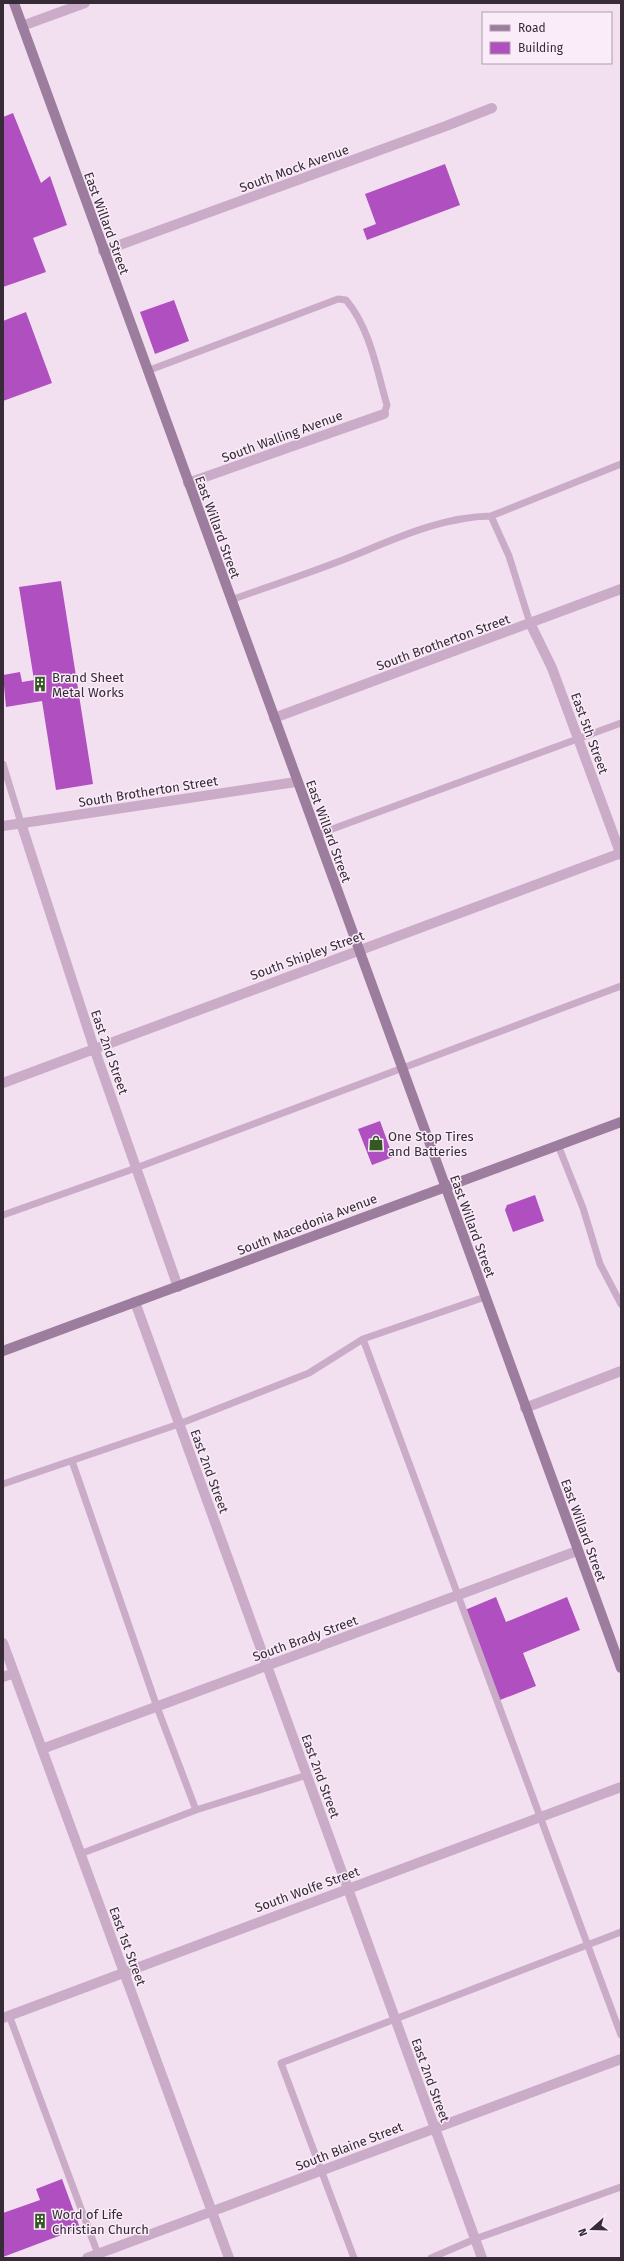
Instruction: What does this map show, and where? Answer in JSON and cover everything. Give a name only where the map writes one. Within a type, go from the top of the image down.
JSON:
[{"type":"street","name":"East Willard Street","points":[[14,3],[296,782],[359,950],[577,1551],[620,1664]]},
{"type":"street","points":[[22,26],[85,3]]},
{"type":"street","name":"South Mock Avenue","points":[[103,251],[439,129],[492,108]]},
{"type":"street","name":"South Walling Avenue","points":[[188,483],[384,414]]},
{"type":"street","name":"South Brotherton Street","points":[[274,718],[621,589]]},
{"type":"street","name":"East 5th Street","points":[[530,623],[552,668],[621,854]]},
{"type":"street","name":"South Brotherton Street","points":[[3,826],[296,782]]},
{"type":"street","name":"East 2nd Street","points":[[21,823],[94,1048],[178,1287]]},
{"type":"street","name":"South Shipley Street","points":[[3,1083],[94,1048],[621,854]]},
{"type":"street","name":"South Macedonia Avenue","points":[[3,1351],[621,1122]]},
{"type":"street","name":"East 2nd Street","points":[[135,1302],[482,2258]]},
{"type":"street","points":[[525,1408],[621,1371]]},
{"type":"street","name":"South Brady Street","points":[[42,1749],[577,1551]]},
{"type":"street","name":"East 1st Street","points":[[3,1643],[229,2258]]},
{"type":"street","points":[[3,1677],[14,1673]]},
{"type":"street","name":"South Wolfe Street","points":[[5,2015],[621,1787]]},
{"type":"street","name":"South Blaine Street","points":[[87,2258],[99,2256],[434,2127],[621,2059]]},
{"type":"lane","points":[[147,372],[338,299],[346,300],[354,309],[364,330],[388,405],[384,414]]},
{"type":"lane","points":[[231,600],[303,576],[437,523],[469,516],[491,516],[621,464]]},
{"type":"lane","points":[[491,516],[509,556],[530,623]]},
{"type":"lane","points":[[316,835],[621,723]]},
{"type":"lane","points":[[3,764],[21,823]]},
{"type":"lane","points":[[3,1216],[136,1168],[621,986]]},
{"type":"lane","points":[[558,1145],[583,1208],[600,1264],[621,1304]]},
{"type":"lane","points":[[3,1484],[179,1424],[309,1373],[364,1339],[485,1298]]},
{"type":"lane","points":[[364,1339],[621,2035]]},
{"type":"lane","points":[[72,1461],[157,1707],[196,1810]]},
{"type":"lane","points":[[80,1854],[196,1810],[306,1775]]},
{"type":"lane","points":[[354,2258],[281,2063],[621,1932]]},
{"type":"lane","points":[[5,2015],[99,2256]]},
{"type":"lane","points":[[430,2258],[475,2239],[621,2187]]},
{"type":"building","points":[[13,113],[41,183],[50,176],[67,225],[33,238],[46,272],[3,287],[3,117]]},
{"type":"building","points":[[445,164],[460,205],[367,240],[363,229],[376,224],[365,194]]},
{"type":"building","points":[[174,300],[189,341],[155,354],[140,312]]},
{"type":"building","points":[[26,312],[52,383],[3,401],[3,321]]},
{"type":"building","name":"Brand Sheet Metal Works","points":[[61,581],[93,784],[56,790],[42,701],[6,707],[3,675],[20,672],[22,682],[34,680],[19,587]]},
{"type":"building","name":"One Stop Tires and Batteries","points":[[380,1121],[393,1157],[372,1165],[358,1129]]},
{"type":"building","points":[[535,1195],[544,1221],[513,1232],[505,1210],[507,1205]]},
{"type":"building","points":[[496,1597],[506,1622],[567,1597],[580,1630],[523,1653],[536,1686],[500,1700],[465,1610]]},
{"type":"building","name":"Word of Life Christian Church","points":[[62,2179],[80,2228],[3,2257],[3,2213],[40,2200],[36,2189]]},
{"type":"place","name":"Brand Sheet Metal Works","points":[[40,684]]},
{"type":"place","name":"One Stop Tires and Batteries","points":[[376,1143]]},
{"type":"place","name":"Word of Life Christian Church","points":[[40,2221]]}]
